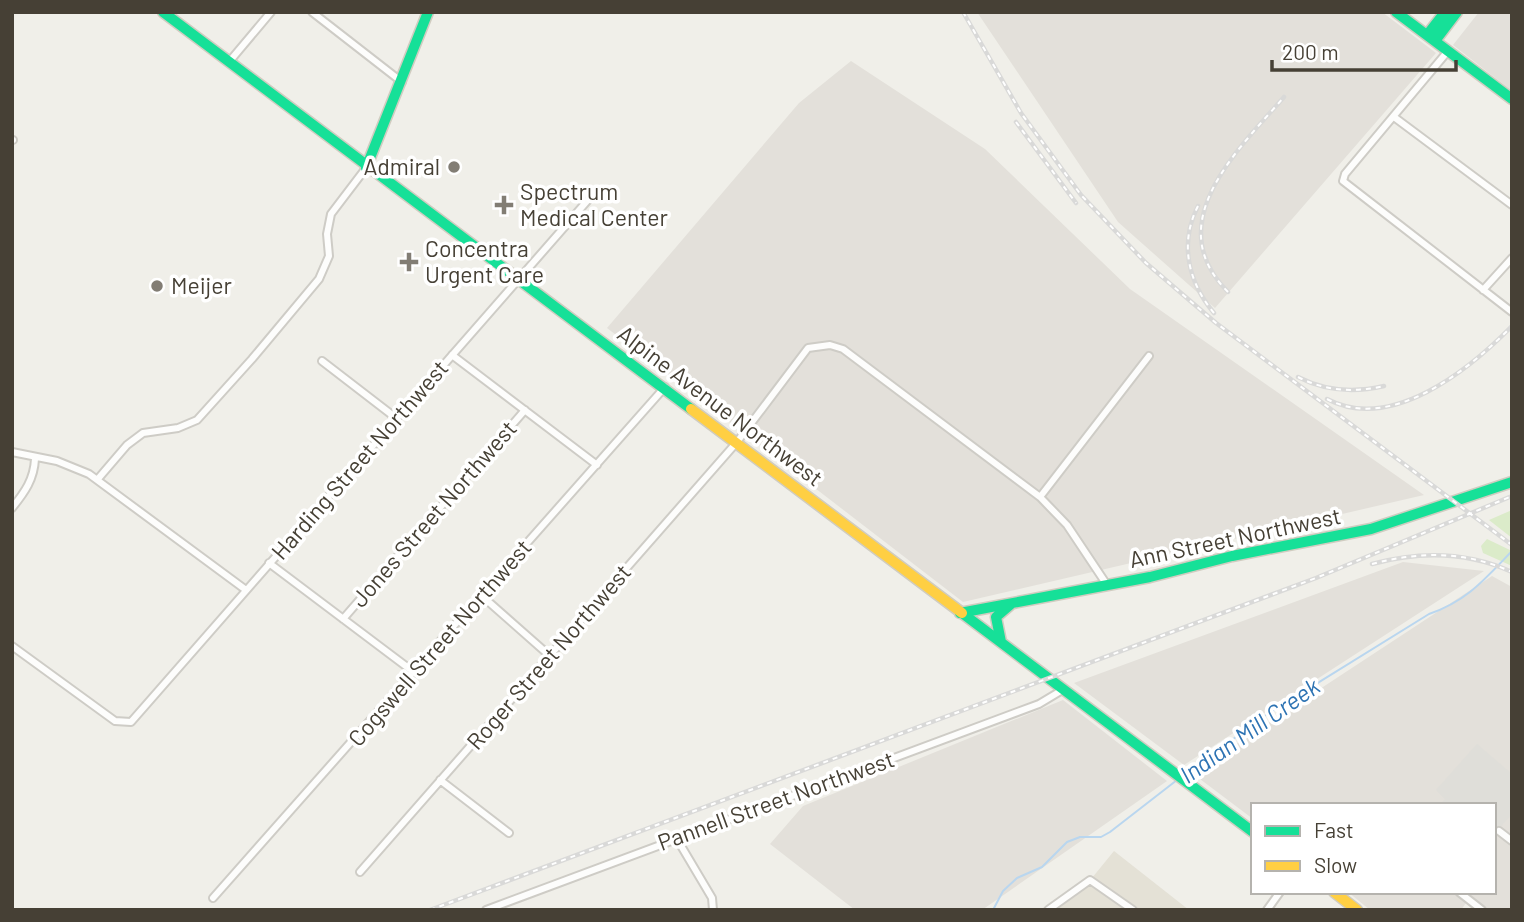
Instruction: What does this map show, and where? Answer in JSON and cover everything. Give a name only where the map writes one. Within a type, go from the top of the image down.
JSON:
[{"type":"main road","name":"Alpine Avenue Northwest","points":[[163,12],[366,168],[665,387],[960,613],[1251,830]]},
{"type":"main road","points":[[366,168],[428,12]]},
{"type":"main road","points":[[1396,12],[1512,99]]},
{"type":"main road","points":[[1431,38],[1445,12]]},
{"type":"main road","points":[[1431,38],[1457,12]]},
{"type":"main road","name":"Ann Street Northwest","points":[[960,613],[1107,585],[1232,555],[1383,526],[1512,482]]},
{"type":"main road","points":[[1001,642],[996,628],[996,617],[1014,603]]},
{"type":"main road","points":[[1337,894],[1357,910]]},
{"type":"street","points":[[229,62],[271,12]]},
{"type":"street","points":[[312,12],[402,82]]},
{"type":"street","points":[[1448,51],[1345,174],[1343,181],[1512,312]]},
{"type":"street","points":[[1394,117],[1512,205]]},
{"type":"street","points":[[97,480],[127,445],[143,433],[178,428],[197,420],[252,359],[319,279],[329,256],[327,234],[331,214],[366,168]]},
{"type":"street","name":"Harding Street Northwest","points":[[12,646],[115,722],[131,722],[595,192]]},
{"type":"street","points":[[1483,290],[1512,258]]},
{"type":"street","name":"Roger Street Northwest","points":[[360,872],[737,442],[808,348],[831,345],[849,354],[1040,497],[1068,525],[1107,585]]},
{"type":"street","points":[[452,355],[597,465]]},
{"type":"street","points":[[1040,497],[1150,356]]},
{"type":"street","points":[[322,361],[397,418]]},
{"type":"street","name":"Cogswell Street Northwest","points":[[213,898],[415,673],[665,387]]},
{"type":"street","name":"Jones Street Northwest","points":[[343,619],[525,410]]},
{"type":"street","points":[[12,452],[72,466],[97,480],[246,590]]},
{"type":"street","points":[[12,508],[28,487],[34,473],[35,458]]},
{"type":"street","points":[[269,563],[415,673]]},
{"type":"street","points":[[482,596],[550,656]]},
{"type":"street","name":"Pannell Street Northwest","points":[[486,910],[1039,704],[1064,689]]},
{"type":"street","points":[[440,780],[509,833]]},
{"type":"street","points":[[1499,831],[1512,841]]},
{"type":"street","points":[[677,839],[712,898],[713,910]]},
{"type":"street","points":[[1048,910],[1090,880],[1133,910]]},
{"type":"street","points":[[1267,910],[1279,894]]},
{"type":"street","points":[[1462,894],[1482,910]]},
{"type":"shaded area","points":[[977,12],[1382,12],[1436,53],[1215,308],[1118,222]]},
{"type":"shaded area","points":[[1479,12],[1512,12],[1512,91],[1453,45]]},
{"type":"shaded area","points":[[851,61],[985,149],[1130,289],[1424,495],[963,602],[607,328],[799,103]]},
{"type":"shaded area","points":[[1403,562],[1484,571],[1184,765],[1074,683]]},
{"type":"shaded area","points":[[1492,576],[1512,587],[1512,910],[1474,910],[1466,903],[1461,910],[1370,910],[1350,894],[1496,894],[1496,803],[1251,803],[1251,817],[1192,773]]},
{"type":"shaded area","points":[[1063,700],[1167,781],[982,910],[855,910],[770,844],[803,806]]},
{"type":"shaded area","points":[[1477,744],[1512,774],[1512,814],[1496,832],[1496,803],[1442,803],[1445,799],[1436,790]]},
{"type":"shaded area","points":[[1114,851],[1189,910],[1055,910],[1083,889]]},
{"type":"green space","points":[[1512,510],[1512,538],[1489,520]]},
{"type":"green space","points":[[1487,539],[1512,551],[1512,566],[1483,553],[1481,546]]},
{"type":"waterway","name":"Indian Mill Creek","points":[[1184,775],[1266,715],[1429,614],[1465,596],[1512,551]]},
{"type":"waterway","name":"Indian Mill Creek","points":[[993,910],[1003,891],[1017,878],[1042,867],[1067,842],[1080,837],[1101,837],[1110,832],[1177,780]]},
{"type":"railway","points":[[963,12],[1021,113],[1081,195],[1146,263],[1216,323],[1512,545]]},
{"type":"railway","points":[[1228,292],[1209,266],[1201,240],[1203,214],[1213,188],[1228,164],[1284,97]]},
{"type":"railway","points":[[1016,122],[1076,203]]},
{"type":"railway","points":[[1198,206],[1189,234],[1189,262],[1198,288],[1214,313]]},
{"type":"railway","points":[[1327,399],[1352,407],[1377,408],[1402,402],[1427,392],[1451,377],[1474,361],[1512,326]]},
{"type":"railway","points":[[1298,377],[1340,389],[1362,390],[1384,386]]},
{"type":"railway","points":[[430,910],[1316,578],[1512,496]]},
{"type":"railway","points":[[1372,564],[1408,557],[1443,555],[1477,560],[1512,572]]},
{"type":"traffic: fast","points":[[163,12],[691,409]]},
{"type":"traffic: fast","points":[[366,168],[428,12]]},
{"type":"traffic: fast","points":[[1396,12],[1512,99]]},
{"type":"traffic: fast","points":[[1427,35],[1445,12]]},
{"type":"traffic: fast","points":[[1435,41],[1457,12]]},
{"type":"traffic: fast","points":[[960,613],[1150,577],[1232,556],[1371,529],[1512,482]]},
{"type":"traffic: fast","points":[[1001,642],[996,617],[1010,605]]},
{"type":"traffic: fast","points":[[962,613],[1251,830]]},
{"type":"traffic: slow","points":[[691,409],[962,613]]},
{"type":"traffic: slow","points":[[1337,894],[1357,910]]},
{"type":"place","name":"Admiral","points":[[454,167]]},
{"type":"place","name":"Spectrum Medical Center","points":[[504,205]]},
{"type":"place","name":"Concentra Urgent Care","points":[[409,262]]},
{"type":"place","name":"Meijer","points":[[157,286]]}]
